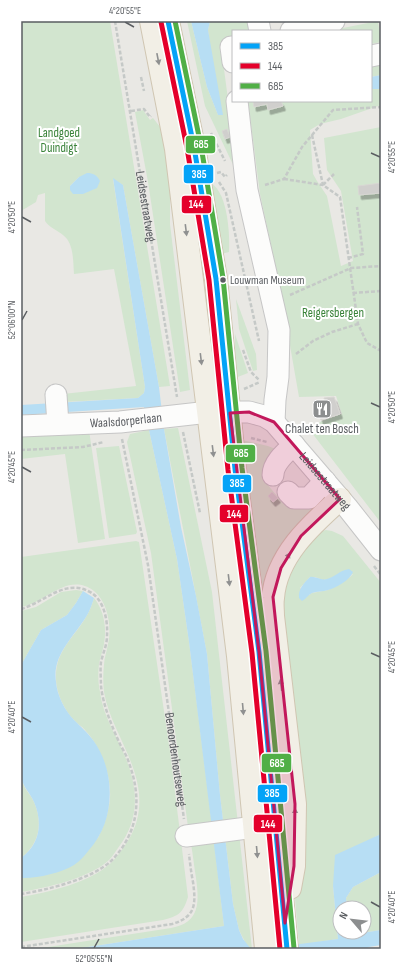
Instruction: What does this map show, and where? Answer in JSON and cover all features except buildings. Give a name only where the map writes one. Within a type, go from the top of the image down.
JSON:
[{"type":"main road","points":[[151,21],[176,149],[219,412],[235,469],[259,652],[285,923]]},
{"type":"main road","points":[[168,21],[194,147],[216,279],[219,412],[238,656],[245,828],[277,947]]},
{"type":"main road","points":[[277,947],[285,923],[294,866],[295,804],[273,616],[273,597],[276,580],[281,568],[301,536],[317,519],[340,499]]},
{"type":"street","points":[[298,30],[334,21]]},
{"type":"street","points":[[237,102],[247,190],[279,330],[278,377],[274,422]]},
{"type":"street","name":"Waalsdorperlaan","points":[[21,426],[57,410],[129,427],[174,416],[219,412]]},
{"type":"street","name":"Leidsestraatweg","points":[[219,412],[248,412],[264,416],[274,422],[340,499],[381,550]]},
{"type":"street","points":[[273,475],[273,469],[277,463],[294,445]]},
{"type":"street","points":[[288,492],[294,498],[309,498],[325,482]]},
{"type":"street","points":[[194,835],[245,828]]},
{"type":"path","name":"Leidsestraatweg","points":[[115,21],[131,112],[174,416]]},
{"type":"path","points":[[284,179],[302,147],[333,110],[381,107]]},
{"type":"path","points":[[131,112],[144,109],[150,117]]},
{"type":"path","points":[[312,134],[323,185]]},
{"type":"path","points":[[221,172],[223,176]]},
{"type":"path","points":[[323,185],[334,174]]},
{"type":"path","points":[[218,179],[226,193],[259,336]]},
{"type":"path","points":[[247,190],[284,179],[323,185],[340,197],[358,324],[367,343],[381,350]]},
{"type":"path","points":[[348,258],[363,254],[357,207]]},
{"type":"path","points":[[272,302],[350,268],[381,266]]},
{"type":"path","points":[[353,293],[381,291]]},
{"type":"path","points":[[295,355],[313,341],[332,332],[358,324]]},
{"type":"path","name":"Benoordenhoutseweg","points":[[21,947],[172,924],[182,920],[191,912],[195,900],[194,835],[148,565],[133,498],[129,427]]},
{"type":"path","points":[[21,450],[83,447],[98,444],[110,439]]},
{"type":"path","points":[[21,609],[31,606],[59,590],[67,588],[81,588],[88,590],[100,601],[105,616],[107,636],[101,662],[101,688],[116,735],[132,770],[137,794],[137,808],[132,829],[111,861],[77,880],[43,890],[21,894]]},
{"type":"highlighted area","points":[[249,412],[274,422],[340,499],[301,536],[281,568],[273,597],[295,804],[294,866],[285,923],[259,652],[230,413]]},
{"type":"green space","name":"Landgoed Duindigt","points":[[21,21],[110,21],[170,386],[159,387],[123,185],[113,179],[145,387],[144,393],[138,398],[64,402],[63,394],[136,386],[114,269],[74,274],[71,247],[67,238],[45,221],[45,193],[38,195],[36,202],[21,211]],"holes":[[[79,177],[100,181],[70,186]]]},
{"type":"green space","points":[[187,21],[191,21],[207,87],[218,115],[208,30],[210,21],[251,21],[252,30],[232,30],[232,39],[222,54],[238,175],[205,106]]},
{"type":"green space","points":[[378,21],[381,42],[372,44],[372,30],[333,30]]},
{"type":"green space","points":[[381,63],[381,75],[372,77],[372,66]]},
{"type":"green space","name":"Reigersbergen","points":[[372,89],[381,89],[381,105],[341,119],[320,124],[310,130],[313,174],[327,196],[341,266],[353,261],[341,191],[327,170],[324,138],[381,127],[381,523],[312,433],[320,422],[342,414],[336,396],[299,397],[278,277],[260,194],[248,102],[372,102]]},
{"type":"green space","points":[[143,110],[150,120],[153,118],[164,132],[170,175],[170,224],[190,390],[180,392],[148,182],[135,112]]},
{"type":"green space","points":[[207,182],[214,186],[219,192],[223,202],[228,224],[229,252],[221,254]]},
{"type":"green space","points":[[236,299],[256,354],[257,370],[253,371],[239,329]]},
{"type":"green space","points":[[235,334],[248,373],[235,378]]},
{"type":"green space","points":[[178,428],[212,592],[252,949],[247,946],[239,930],[233,904],[220,795],[207,654],[164,429]]},
{"type":"green space","points":[[89,430],[105,539],[78,543],[65,454],[21,459],[21,434]]},
{"type":"green space","points":[[149,430],[177,559],[212,824],[188,827],[151,553],[127,442],[130,434]]},
{"type":"green space","points":[[242,440],[278,450],[264,478],[274,493],[284,502],[288,505],[318,500],[319,504],[265,616]]},
{"type":"green space","points":[[119,446],[137,532],[136,534],[109,538],[96,448]]},
{"type":"green space","points":[[322,531],[332,531],[343,536],[381,583],[381,834],[375,837],[333,886],[334,900],[332,900],[332,940],[299,945],[294,887],[282,591],[300,553]],"holes":[[[353,574],[328,590],[309,595],[300,588],[310,577],[323,580]]]},
{"type":"green space","points":[[136,541],[139,542],[170,752],[188,897],[180,913],[163,920],[21,942],[21,897],[68,886],[92,876],[111,863],[129,839],[136,824],[139,807],[139,791],[132,764],[106,703],[103,678],[104,662],[109,638],[109,623],[106,608],[103,602],[94,591],[84,586],[75,585],[65,586],[30,605],[21,607],[21,557]]},
{"type":"green space","points":[[76,590],[83,591],[76,603],[67,615],[41,630],[21,665],[21,611],[36,607],[61,592]]},
{"type":"green space","points":[[94,598],[100,608],[105,626],[104,644],[99,661],[99,685],[104,710],[130,771],[135,794],[133,816],[125,838],[110,859],[101,866],[91,872],[67,881],[43,888],[21,892],[21,878],[24,878],[98,838],[109,806],[110,787],[108,776],[97,746],[84,729],[70,716],[59,695],[56,684],[56,669],[58,661],[91,608]]},
{"type":"green space","points":[[21,775],[25,788],[37,810],[39,825],[36,839],[21,858]]},
{"type":"green space","points":[[214,841],[224,926],[75,949],[35,949],[171,928],[188,921],[196,910],[198,895],[191,844]]},
{"type":"green space","points":[[381,872],[381,930],[372,931],[372,900],[346,900],[353,887]]},
{"type":"water","points":[[191,21],[210,21],[208,30],[223,115],[218,115],[207,87]]},
{"type":"water","points":[[381,75],[381,89],[372,89],[372,77]]},
{"type":"water","points":[[87,173],[91,173],[98,177],[100,181],[97,188],[83,194],[73,194],[70,190],[70,186],[79,177]]},
{"type":"water","points":[[113,178],[123,185],[159,387],[164,429],[181,527],[207,654],[220,795],[233,904],[239,930],[243,939],[251,949],[75,949],[224,926],[189,642],[177,559],[144,407],[21,415],[21,405],[138,398],[144,393],[145,387]]},
{"type":"water","points":[[349,569],[353,572],[346,581],[339,586],[326,591],[312,593],[302,601],[299,598],[300,589],[310,577],[327,579]]},
{"type":"water","points":[[83,591],[94,598],[87,615],[60,655],[57,663],[56,682],[62,702],[68,712],[91,737],[101,752],[109,781],[110,796],[108,811],[98,838],[80,860],[62,871],[33,878],[21,878],[21,858],[36,840],[39,825],[37,810],[34,802],[23,784],[21,777],[21,665],[41,630],[67,615]]},
{"type":"water","points":[[381,834],[381,872],[353,887],[346,900],[334,900],[333,886],[335,855]]},
{"type":"water","points":[[381,930],[381,945],[365,949],[262,949],[332,940],[372,940],[372,931]]},
{"type":"transit line","name":"385","points":[[168,21],[194,147],[216,279],[235,469],[259,652],[287,949]]},
{"type":"transit line","name":"685","points":[[175,21],[201,146],[223,278],[242,468],[266,651],[294,948]]},
{"type":"transit line","name":"144","points":[[161,22],[187,148],[209,280],[228,470],[252,653],[280,949]]},
{"type":"place","name":"Louwman Museum","points":[[223,280]]},
{"type":"place","name":"Chalet ten Bosch","points":[[322,409]]}]
